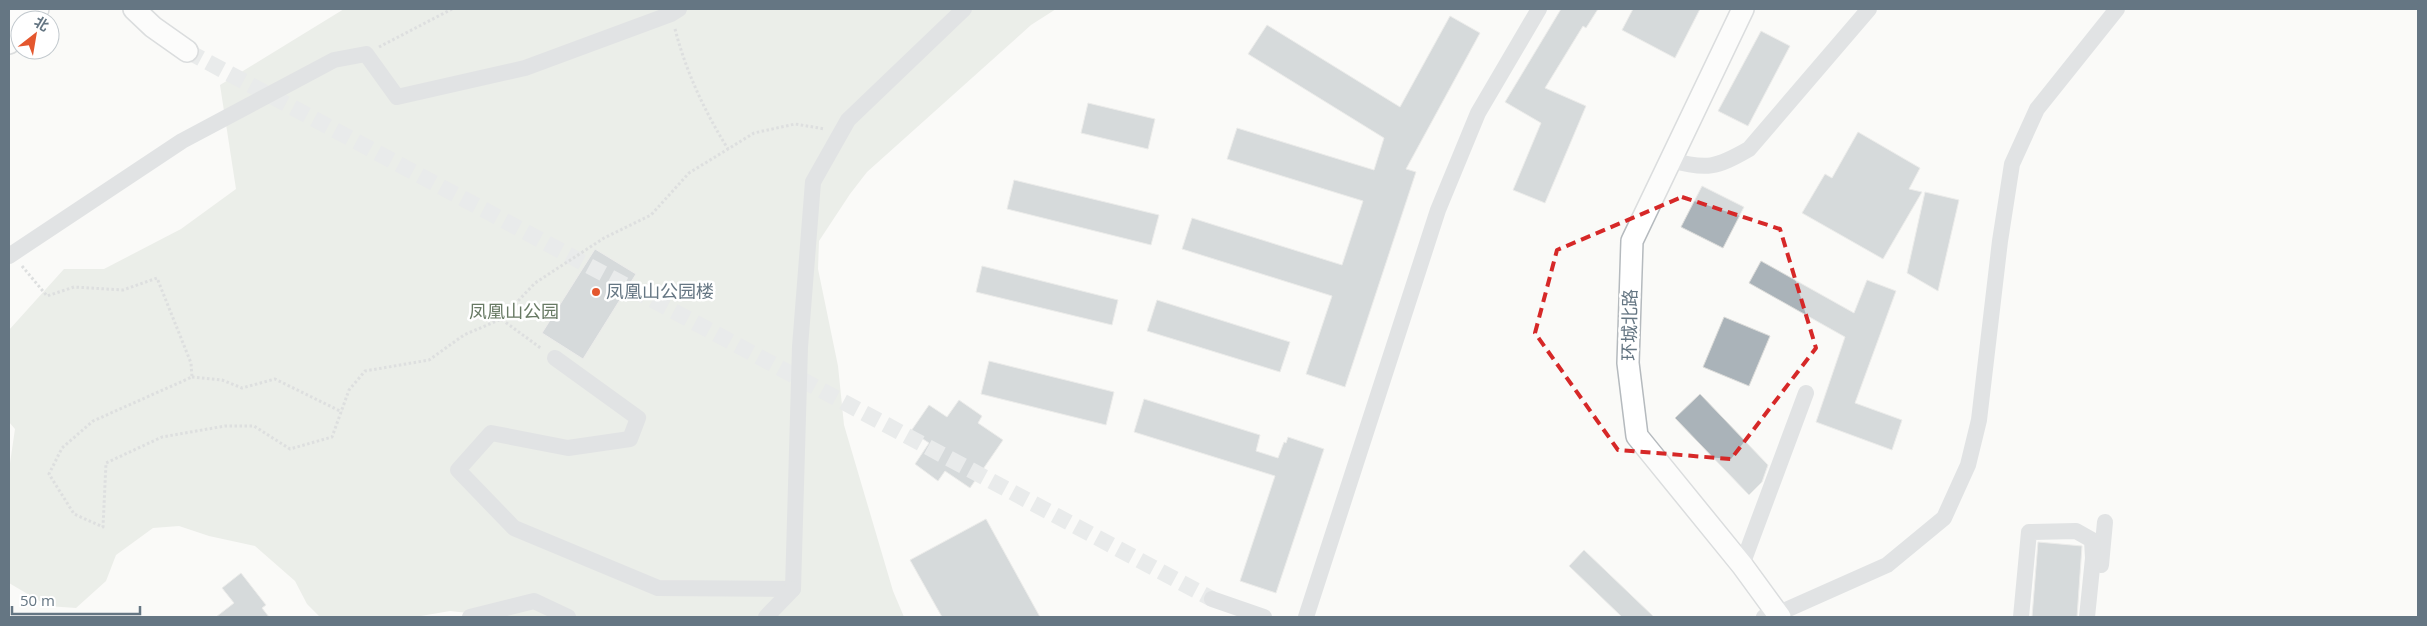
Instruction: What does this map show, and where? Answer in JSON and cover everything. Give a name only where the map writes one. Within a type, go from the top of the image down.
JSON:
[{"type":"main road","points":[[9,16],[15,9]]},
{"type":"main road","points":[[134,9],[153,26],[187,51],[154,9]]},
{"type":"main road","name":"环城北路","points":[[1743,9],[1632,241],[1628,364],[1637,436],[1742,565],[1774,616]]},
{"type":"street","points":[[766,617],[793,589],[800,347],[813,182],[848,120],[964,9]]},
{"type":"street","points":[[1306,617],[1438,210],[1478,113],[1539,9]]},
{"type":"street","points":[[1670,160],[1700,168],[1726,162],[1749,149],[1869,9]]},
{"type":"street","points":[[1774,616],[1887,565],[1944,518],[1968,466],[1979,420],[2000,242],[2012,164],[2036,109],[2116,9]]},
{"type":"street","points":[[10,255],[182,141],[334,60],[366,54],[398,97],[525,68],[675,11]]},
{"type":"street","points":[[555,358],[638,418],[630,438],[568,448],[491,433],[458,470],[514,528],[658,588],[793,589]]},
{"type":"street","points":[[1742,565],[1806,393]]},
{"type":"street","points":[[2097,617],[2105,522]]},
{"type":"street","points":[[2021,617],[2029,532],[2076,531],[2092,540],[2093,558],[2087,617]]},
{"type":"street","points":[[1212,600],[1264,617]]},
{"type":"street","points":[[470,617],[534,601],[568,617]]},
{"type":"path","points":[[366,54],[452,9]]},
{"type":"path","points":[[675,11],[682,56],[707,115],[728,149]]},
{"type":"path","points":[[342,412],[275,379],[242,388],[222,380],[192,377],[93,421],[62,448],[49,474],[74,514],[102,527],[106,462],[162,437],[225,426],[254,426],[290,448],[332,437],[342,412],[350,390],[365,371],[429,360],[464,335],[501,319],[535,283],[604,238],[651,215],[689,173],[754,133],[795,124],[842,131]]},
{"type":"path","points":[[10,255],[46,296],[74,287],[123,290],[157,278],[191,363],[192,377]]},
{"type":"path","points":[[501,319],[555,358]]},
{"type":"highlighted area","points":[[1682,197],[1780,229],[1816,348],[1731,459],[1618,450],[1535,333],[1557,250]]},
{"type":"green space","name":"凤凰山公园","points":[[344,9],[1056,9],[1031,25],[867,172],[819,241],[818,269],[838,366],[844,425],[893,591],[904,617],[505,617],[450,611],[415,617],[320,617],[307,604],[295,581],[255,546],[209,536],[179,526],[153,528],[116,555],[106,581],[76,608],[48,606],[9,583],[9,470],[15,429],[9,422],[9,330],[64,269],[104,269],[181,229],[236,189],[220,85]]},
{"type":"building","points":[[1561,9],[1598,9],[1586,28],[1583,26],[1545,88],[1586,106],[1545,203],[1513,190],[1541,123],[1505,102]]},
{"type":"building","points":[[1633,9],[1700,9],[1675,58],[1622,30]]},
{"type":"building","points":[[1450,16],[1480,33],[1406,169],[1416,172],[1345,387],[1306,374],[1332,296],[1182,249],[1192,218],[1342,265],[1363,201],[1227,159],[1237,128],[1374,170],[1384,138],[1248,54],[1267,25],[1400,107]]},
{"type":"building","points":[[1761,31],[1790,46],[1748,126],[1718,111]]},
{"type":"building","points":[[1088,103],[1155,119],[1148,149],[1081,133]]},
{"type":"building","points":[[1858,132],[1920,168],[1909,189],[1922,192],[1883,259],[1802,213],[1825,174],[1832,178]]},
{"type":"building","points":[[1014,180],[1159,215],[1151,245],[1007,209]]},
{"type":"building","points":[[1702,186],[1744,207],[1723,248],[1681,227]]},
{"type":"building","points":[[1925,192],[1959,200],[1938,291],[1907,273]]},
{"type":"building","name":"凤凰山公园楼","points":[[595,249],[636,274],[583,359],[542,333]]},
{"type":"building","points":[[1761,261],[1854,313],[1867,280],[1896,291],[1855,403],[1902,420],[1892,450],[1816,422],[1845,337],[1749,283]]},
{"type":"building","points":[[982,266],[1118,300],[1112,325],[976,292]]},
{"type":"building","points":[[1157,300],[1290,342],[1280,372],[1147,331]]},
{"type":"building","points":[[1724,317],[1770,336],[1749,386],[1703,367]]},
{"type":"building","points":[[989,361],[1114,392],[1106,425],[981,394]]},
{"type":"building","points":[[1700,394],[1768,465],[1762,482],[1749,495],[1675,418]]},
{"type":"building","points":[[1144,399],[1260,435],[1256,451],[1278,458],[1288,437],[1324,449],[1276,593],[1240,581],[1275,476],[1134,432]]},
{"type":"building","points":[[959,400],[982,416],[978,423],[1003,440],[970,488],[945,471],[938,481],[915,464],[929,443],[911,431],[929,405],[947,417]]},
{"type":"building","points":[[986,519],[1040,617],[942,617],[910,560]]},
{"type":"building","points":[[2038,542],[2082,546],[2077,617],[2032,617]]},
{"type":"building","points":[[1584,550],[1654,617],[1622,617],[1569,566]]},
{"type":"building","points":[[241,573],[266,605],[262,608],[269,617],[216,617],[234,603],[222,588]]},
{"type":"tunnel","points":[[187,51],[1212,599]]},
{"type":"place","name":"凤凰山公园楼","points":[[596,292]]}]
